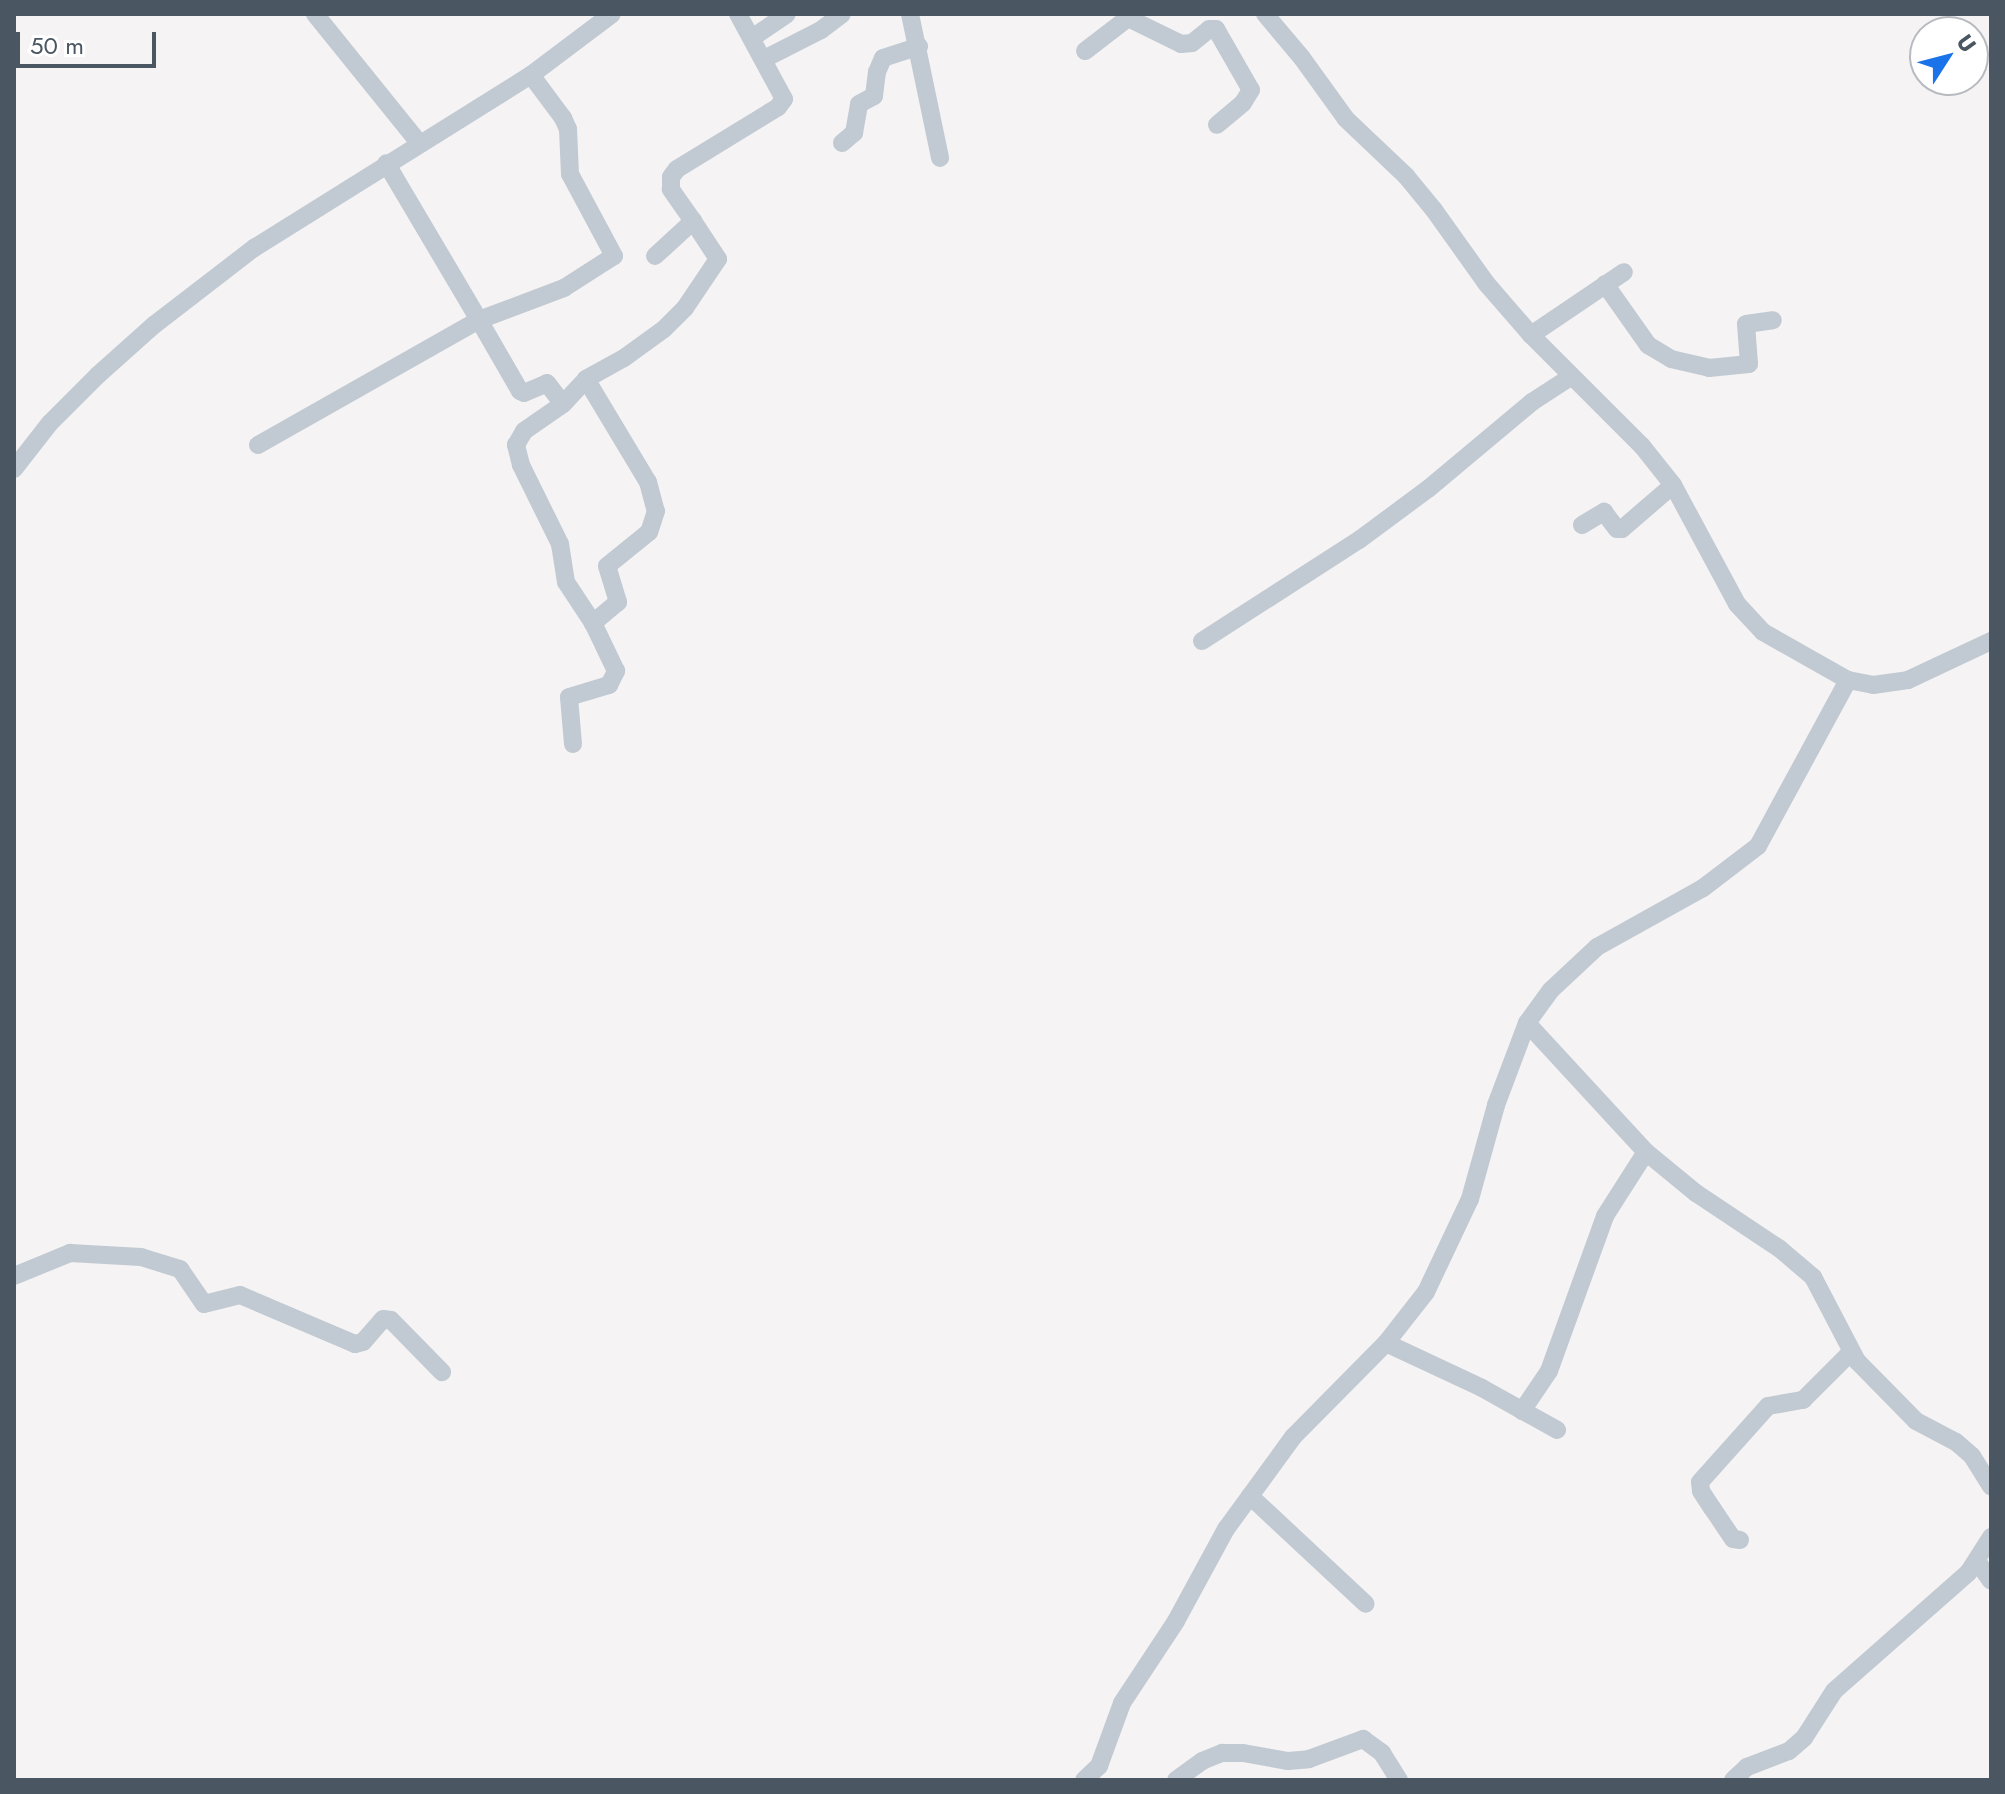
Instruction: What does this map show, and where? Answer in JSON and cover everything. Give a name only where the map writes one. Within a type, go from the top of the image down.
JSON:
[{"type":"street","points":[[315,14],[419,143]]},
{"type":"street","points":[[14,469],[50,423],[154,325],[254,248],[531,75],[612,14]]},
{"type":"street","points":[[573,744],[569,697],[609,685],[616,677],[612,660],[593,623],[566,582],[560,544],[516,452],[524,431],[563,404],[586,379],[664,329],[685,308],[714,268],[718,255],[671,189],[671,177],[677,169],[782,103],[784,96],[738,14]]},
{"type":"street","points":[[752,38],[787,14]]},
{"type":"street","points":[[764,59],[821,30],[842,14]]},
{"type":"street","points":[[910,14],[940,158]]},
{"type":"street","points":[[1265,14],[1302,58],[1346,119],[1406,176],[1531,335],[1569,378],[1642,446],[1673,485],[1737,604],[1749,619],[1775,640],[1848,680],[1873,685],[1908,680],[1991,641]]},
{"type":"street","points":[[1085,51],[1130,16],[1181,44],[1192,43],[1209,29],[1216,29],[1251,90],[1243,103],[1217,125]]},
{"type":"street","points":[[842,143],[854,133],[859,104],[874,96],[877,72],[883,58],[919,46]]},
{"type":"street","points":[[258,445],[479,320],[564,288],[614,256],[570,174],[568,129],[556,106],[531,75]]},
{"type":"street","points":[[386,163],[520,391],[524,393],[547,383],[563,404]]},
{"type":"street","points":[[655,256],[693,221]]},
{"type":"street","points":[[1531,335],[1624,272]]},
{"type":"street","points":[[1605,284],[1638,333],[1655,350],[1671,359],[1709,368],[1749,364],[1746,324],[1773,320]]},
{"type":"street","points":[[1202,641],[1359,540],[1428,489],[1532,402],[1569,378]]},
{"type":"street","points":[[586,379],[648,482],[656,511],[649,532],[607,566],[618,602],[593,623]]},
{"type":"street","points":[[1582,525],[1604,512],[1617,529],[1622,529],[1673,485]]},
{"type":"street","points":[[1084,1780],[1099,1766],[1122,1703],[1176,1621],[1226,1529],[1293,1437],[1386,1343],[1426,1292],[1470,1199],[1496,1105],[1527,1023],[1551,990],[1597,947],[1703,888],[1758,846],[1848,680]]},
{"type":"street","points":[[1527,1023],[1646,1152],[1813,1277],[1850,1353],[1916,1421],[1956,1442],[1972,1456],[1991,1486]]},
{"type":"street","points":[[1522,1411],[1549,1371],[1605,1216],[1646,1152]]},
{"type":"street","points":[[14,1276],[76,1253],[141,1257],[176,1268],[204,1304],[240,1295],[355,1344],[363,1342],[383,1319],[391,1320],[442,1372]]},
{"type":"street","points":[[1386,1343],[1557,1430]]},
{"type":"street","points":[[1740,1540],[1733,1539],[1701,1491],[1700,1482],[1768,1406],[1803,1400],[1850,1353]]},
{"type":"street","points":[[1250,1496],[1366,1604]]},
{"type":"street","points":[[1733,1780],[1747,1767],[1789,1751],[1804,1738],[1834,1691],[1934,1606],[1977,1561],[1991,1537]]},
{"type":"street","points":[[1977,1561],[1991,1581]]},
{"type":"street","points":[[1176,1780],[1202,1761],[1222,1753],[1299,1760],[1363,1739],[1382,1753],[1399,1780]]},
{"type":"street","points":[[1099,1766],[1113,1780]]}]
